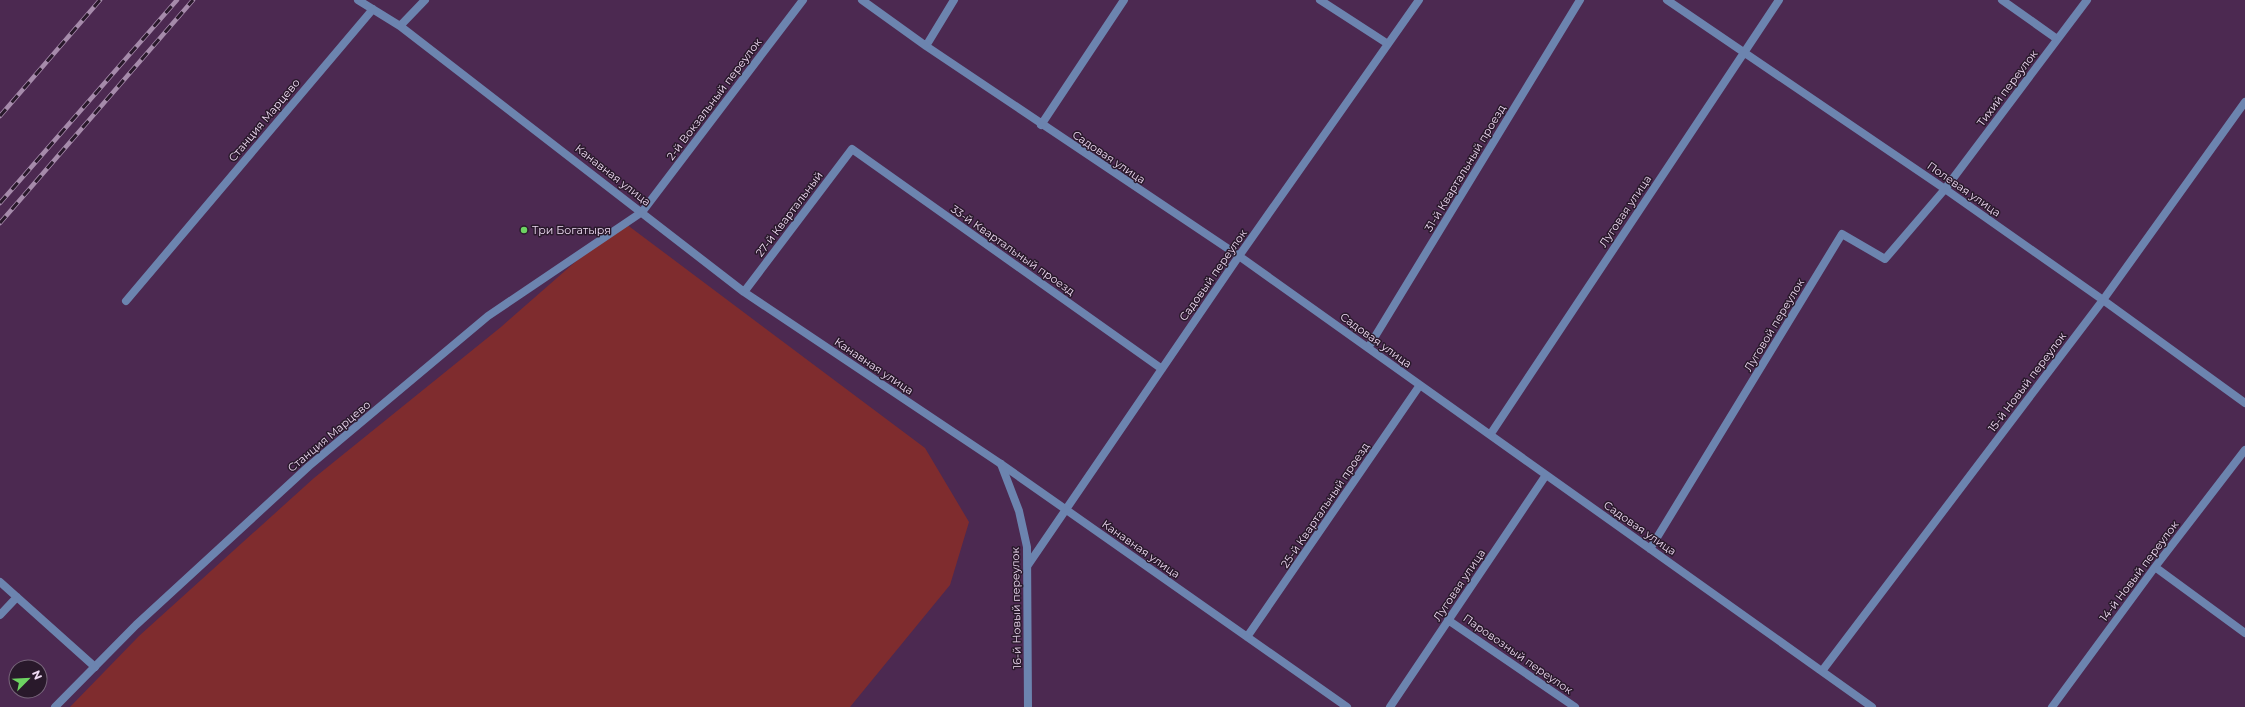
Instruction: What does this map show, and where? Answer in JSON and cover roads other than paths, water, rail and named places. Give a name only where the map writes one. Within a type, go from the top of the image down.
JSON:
[{"type":"street","name":"Канавная улица","points":[[358,0],[400,26],[744,292],[1001,464],[1347,707]]},
{"type":"street","points":[[400,26],[425,0]]},
{"type":"street","name":"2-й Вокзальный переулок","points":[[642,212],[803,0]]},
{"type":"street","name":"Садовая улица","points":[[862,0],[1041,125],[1239,256],[1872,707]]},
{"type":"street","points":[[926,46],[954,0]]},
{"type":"street","points":[[1041,125],[1124,0]]},
{"type":"street","points":[[1320,0],[1388,44]]},
{"type":"street","name":"Садовый переулок","points":[[1028,566],[1239,256],[1419,0]]},
{"type":"street","name":"31-й Квартальный проезд","points":[[1368,348],[1580,0]]},
{"type":"street","name":"Полевая улица","points":[[1667,0],[1945,189],[2103,300],[2245,404]]},
{"type":"street","name":"Луговая улица","points":[[1490,435],[1779,0]]},
{"type":"street","points":[[2002,0],[2057,38]]},
{"type":"street","name":"Тихий переулок","points":[[1945,189],[2087,0]]},
{"type":"street","name":"Станция Марцево","points":[[126,300],[373,9]]},
{"type":"street","name":"15-й Новый переулок","points":[[1822,671],[2103,300],[2245,102]]},
{"type":"street","name":"27-й Квартальный","points":[[744,292],[852,149]]},
{"type":"street","name":"33-й Квартальный проезд","points":[[852,149],[1162,368]]},
{"type":"street","name":"Луговой переулок","points":[[1650,549],[1842,234],[1886,259],[1945,189]]},
{"type":"street","name":"Станция Марцево","points":[[55,707],[136,625],[309,466],[488,316],[642,212]]},
{"type":"street","name":"25-й Квартальный проезд","points":[[1247,637],[1420,385]]},
{"type":"street","name":"14-й Новый переулок","points":[[2052,707],[2155,567],[2245,450]]},
{"type":"street","name":"16-й Новый переулок","points":[[1001,464],[1019,511],[1028,547],[1028,707]]},
{"type":"street","name":"Луговая улица","points":[[1390,707],[1546,475]]},
{"type":"street","points":[[2155,567],[2245,633]]},
{"type":"street","points":[[0,582],[95,667]]},
{"type":"street","points":[[0,615],[17,597]]},
{"type":"street","name":"Паровозный переулок","points":[[1448,620],[1575,707]]},
{"type":"railway","points":[[0,116],[100,0]]},
{"type":"railway","points":[[0,203],[177,0]]},
{"type":"railway","points":[[0,223],[193,0]]},
{"type":"place","name":"Три Богатыря","points":[[524,230]]}]
